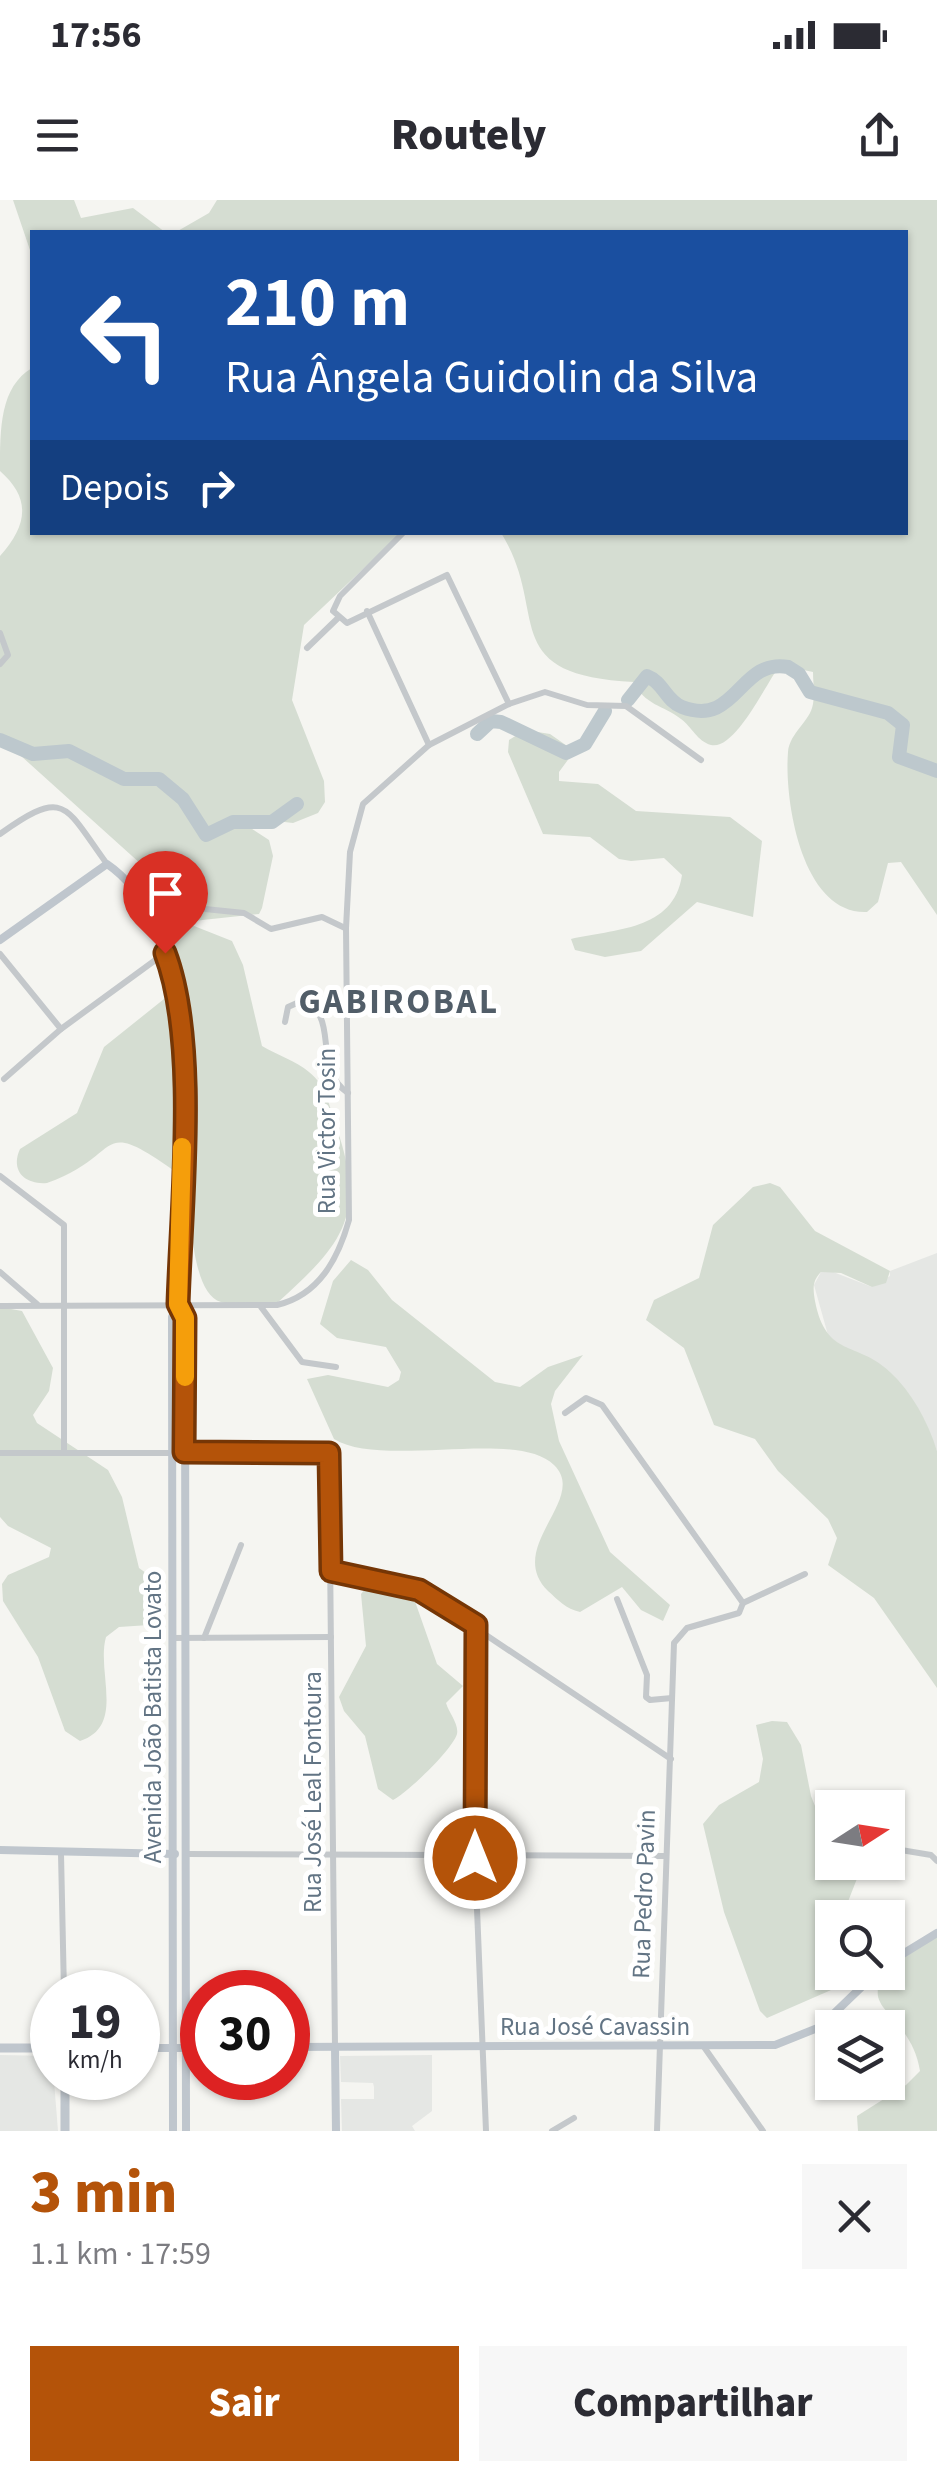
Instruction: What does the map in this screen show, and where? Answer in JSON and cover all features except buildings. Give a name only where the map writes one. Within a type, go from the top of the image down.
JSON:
[{"type":"main road","points":[[0,2048],[30,2048]]},
{"type":"main road","points":[[65,2100],[65,2131]]},
{"type":"street","points":[[401,535],[340,596],[333,611],[347,623],[446,575],[509,704]]},
{"type":"street","points":[[367,611],[429,745]]},
{"type":"street","points":[[307,648],[338,618]]},
{"type":"street","points":[[0,633],[8,655],[0,664]]},
{"type":"street","name":"Rua Victor Tosin","points":[[0,1306],[260,1306],[292,1302],[308,1293],[342,1244],[351,1194],[346,928],[357,816],[370,796],[429,745],[509,704],[545,692],[587,705],[626,706],[702,760]]},
{"type":"street","points":[[0,834],[42,806],[57,805],[70,813],[106,864],[0,940]]},
{"type":"street","name":"Avenida João Batista Lovato","points":[[106,864],[128,884],[165,953],[180,1007],[184,1077],[178,1304],[172,1317],[173,2131]]},
{"type":"street","points":[[205,909],[244,912],[272,929],[322,916],[346,928]]},
{"type":"street","points":[[4,1079],[61,1029],[165,953]]},
{"type":"street","points":[[0,954],[61,1029]]},
{"type":"street","points":[[285,1022],[288,1008],[297,1003],[318,1008],[323,1016],[328,1072],[334,1084],[349,1094]]},
{"type":"street","points":[[0,1176],[64,1225],[64,1452]]},
{"type":"street","points":[[0,1272],[39,1306]]},
{"type":"street","name":"Avenida João Batista Lovato","points":[[178,1304],[185,1318],[186,1970]]},
{"type":"street","points":[[260,1306],[281,1340],[302,1362],[336,1367]]},
{"type":"street","points":[[565,1413],[586,1398],[602,1405],[743,1603],[805,1574]]},
{"type":"street","points":[[0,1453],[184,1452]]},
{"type":"street","name":"Rua José Leal Fontoura","points":[[184,1452],[329,1453],[336,2131]]},
{"type":"street","points":[[204,1638],[241,1545]]},
{"type":"street","points":[[331,1571],[419,1590],[670,1759]]},
{"type":"street","points":[[618,1598],[647,1675],[646,1697],[672,1698]]},
{"type":"street","name":"Rua Pedro Pavin","points":[[657,2131],[674,1643],[687,1628],[739,1612],[743,1603]]},
{"type":"street","points":[[476,1625],[475,1858],[486,2131]]},
{"type":"street","points":[[172,1638],[332,1637]]},
{"type":"street","points":[[0,1850],[475,1858],[666,1856]]},
{"type":"street","points":[[905,1851],[931,1855],[937,1861]]},
{"type":"street","points":[[60,1854],[63,1970]]},
{"type":"street","points":[[905,1953],[937,1934]]},
{"type":"street","name":"Rua José Cavassin","points":[[310,2048],[758,2047],[794,2040],[820,2027],[858,1990]]},
{"type":"street","points":[[173,2009],[180,2008]]},
{"type":"street","points":[[160,2048],[180,2048]]},
{"type":"street","points":[[704,2048],[762,2131]]},
{"type":"street","name":"Avenida João Batista Lovato","points":[[186,2100],[186,2131]]},
{"type":"street","points":[[552,2131],[574,2118]]},
{"type":"shaded area","points":[[13,200],[74,200],[81,218],[133,208],[162,230],[30,230],[30,250]]},
{"type":"shaded area","points":[[217,200],[937,200],[937,915],[901,862],[888,863],[878,902],[867,912],[845,908],[827,895],[812,876],[794,825],[788,752],[813,704],[813,672],[780,665],[740,727],[720,744],[706,743],[681,719],[643,696],[634,682],[590,677],[561,667],[544,653],[534,634],[515,562],[502,535],[908,535],[908,230],[179,230],[209,213]]},
{"type":"shaded area","points":[[30,369],[30,535],[399,535],[304,625],[292,700],[324,781],[325,802],[318,813],[293,823],[232,816],[269,840],[273,856],[262,908],[259,914],[184,922],[232,941],[243,965],[262,1046],[315,1077],[329,1104],[345,1158],[348,1207],[342,1227],[317,1264],[276,1304],[234,1304],[211,1295],[198,1267],[187,1180],[136,1147],[112,1144],[73,1172],[47,1183],[32,1182],[18,1170],[20,1149],[77,1113],[104,1047],[174,991],[162,883],[0,737],[0,556],[16,534],[22,513],[17,492],[0,471],[2,425],[8,398],[21,376]]},
{"type":"shaded area","points":[[525,730],[550,734],[570,748],[559,781],[598,784],[636,811],[730,817],[762,841],[753,917],[697,902],[641,951],[605,957],[575,950],[571,939],[622,929],[654,917],[677,893],[682,875],[664,858],[619,859],[590,837],[543,834],[508,752],[509,740]]},
{"type":"shaded area","points":[[770,1183],[780,1187],[815,1231],[890,1271],[886,1283],[872,1287],[841,1273],[821,1272],[814,1293],[827,1332],[897,1379],[918,1408],[937,1451],[937,1688],[874,1598],[828,1565],[837,1538],[828,1519],[778,1471],[755,1439],[714,1425],[684,1348],[646,1320],[654,1300],[699,1278],[713,1225],[753,1187]]},
{"type":"shaded area","points":[[937,1253],[937,1451],[924,1419],[889,1371],[847,1351],[828,1335],[814,1285],[821,1272],[828,1270],[872,1287],[890,1276],[890,1271]]},
{"type":"shaded area","points":[[351,1260],[368,1270],[392,1300],[495,1382],[520,1387],[548,1367],[583,1355],[555,1391],[551,1404],[559,1441],[610,1552],[670,1605],[663,1621],[641,1610],[622,1587],[580,1612],[548,1591],[537,1574],[535,1558],[562,1493],[562,1478],[554,1465],[536,1454],[480,1448],[383,1451],[334,1439],[307,1379],[328,1375],[388,1387],[399,1380],[401,1372],[386,1347],[337,1338],[320,1324],[333,1281]]},
{"type":"shaded area","points":[[0,1307],[22,1311],[53,1368],[49,1391],[33,1415],[37,1423],[108,1470],[122,1497],[139,1568],[150,1576],[160,1609],[149,1625],[119,1627],[106,1637],[106,1711],[94,1734],[80,1741],[65,1731],[38,1657],[3,1601],[2,1584],[8,1575],[49,1557],[51,1548],[8,1526],[0,1517]]},
{"type":"shaded area","points":[[371,1582],[411,1590],[437,1664],[463,1686],[446,1703],[457,1726],[454,1741],[393,1800],[378,1789],[365,1736],[344,1711],[339,1697],[366,1646],[361,1594]]},
{"type":"shaded area","points":[[787,1722],[801,1745],[815,1806],[815,1880],[856,1880],[849,1900],[815,1900],[815,1990],[831,1990],[767,2018],[760,2011],[724,1912],[703,1824],[719,1805],[759,1782],[763,1759],[756,1725]]},
{"type":"shaded area","points":[[937,1934],[937,2131],[858,2131],[857,2116],[882,2100],[905,2100],[905,2086],[920,2071],[905,2034],[905,2010],[886,2010],[878,1991],[905,1990],[905,1958]]},
{"type":"shaded area","points":[[0,2055],[30,2056],[30,2100],[56,2100],[58,2131],[0,2131]]},
{"type":"shaded area","points":[[432,2055],[432,2111],[412,2126],[415,2131],[342,2131],[341,2099],[374,2099],[374,2087],[373,2083],[341,2082],[340,2056]]},
{"type":"waterway","points":[[628,700],[647,676],[682,707],[700,711],[715,708],[758,672],[788,667],[799,674],[810,692],[888,713],[903,725],[899,757],[937,771]]},
{"type":"waterway","points":[[477,734],[491,721],[501,722],[566,753],[585,744],[605,711]]},
{"type":"waterway","points":[[0,740],[33,754],[69,751],[124,779],[159,779],[183,799],[206,835],[233,822],[272,822],[297,804]]},
{"type":"slow traffic","points":[[182,1147],[178,1304],[185,1318],[185,1377]]},
{"type":"district","name":"GABIROBAL","points":[[399,1002]]},
{"type":"route","points":[[165,953],[180,1007],[184,1077],[178,1304],[185,1318],[184,1452],[329,1453],[331,1571],[419,1590],[476,1625],[475,1858]]}]
